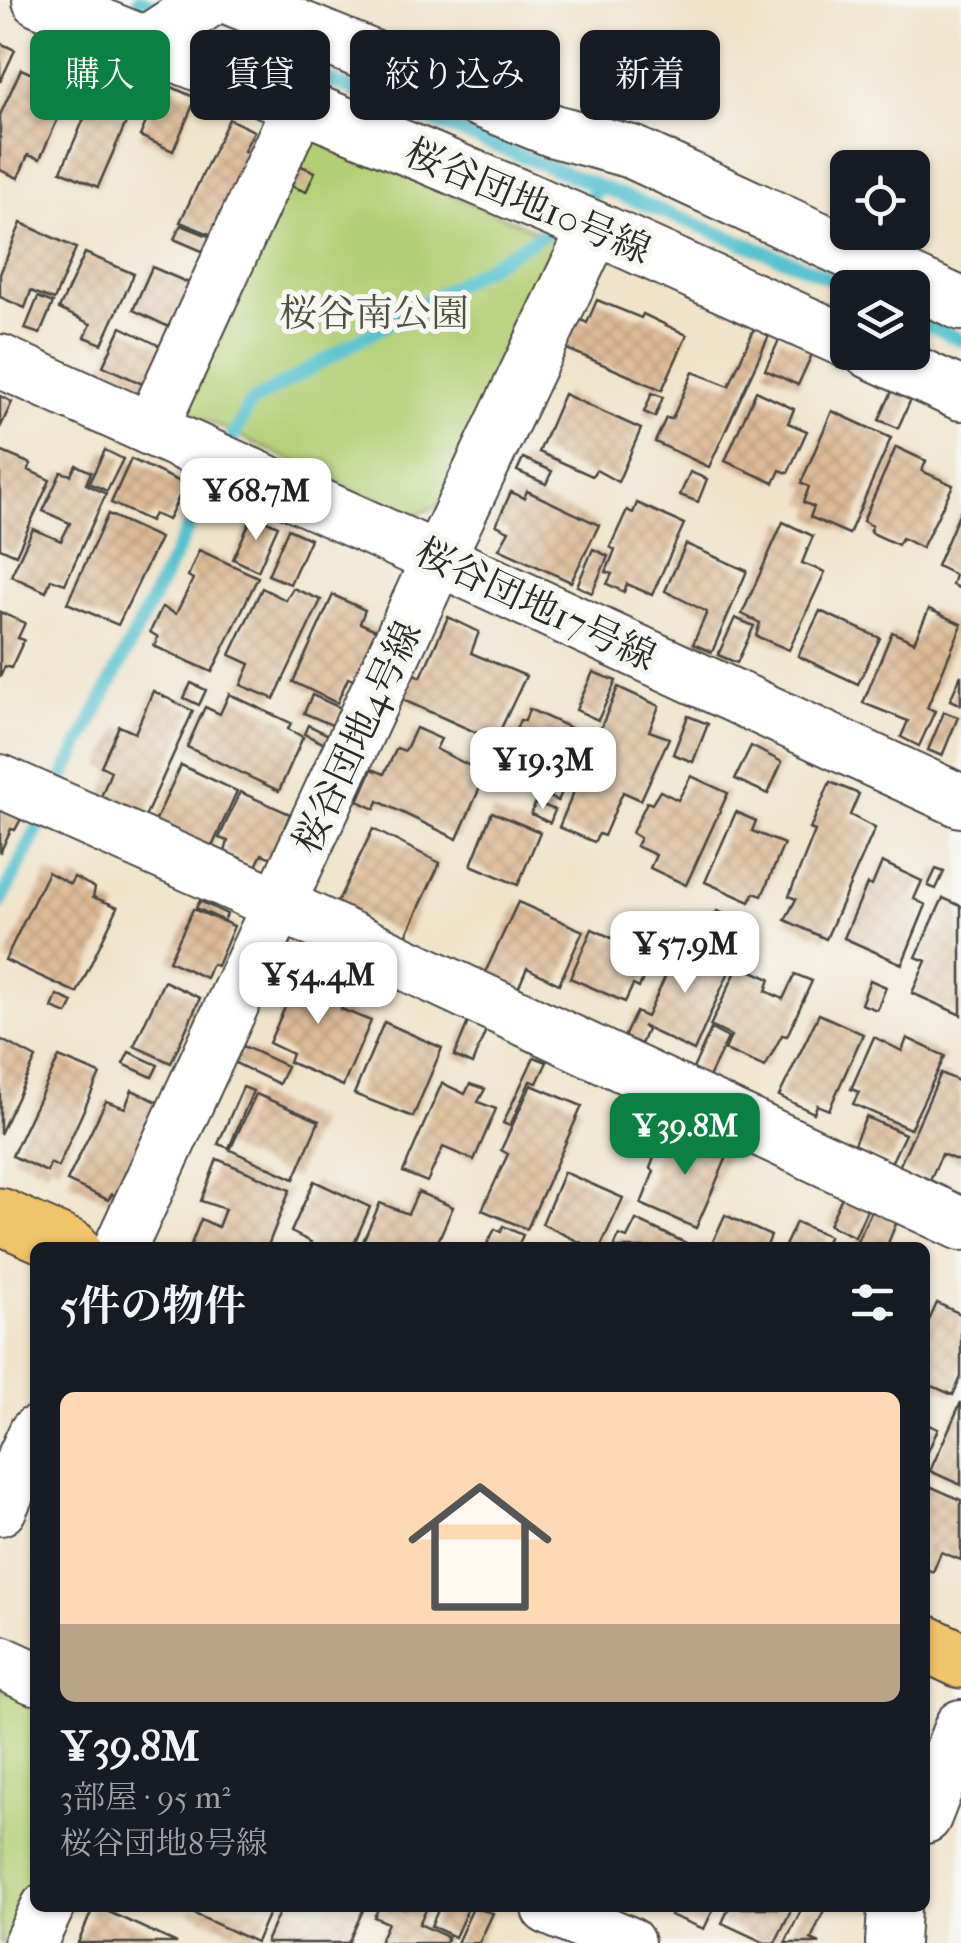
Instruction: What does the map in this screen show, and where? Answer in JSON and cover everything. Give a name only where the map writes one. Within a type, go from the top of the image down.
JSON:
[{"type":"main road","points":[[0,1216],[58,1242]]},
{"type":"main road","points":[[930,1645],[961,1660]]},
{"type":"street","name":"桜谷団地10号線","points":[[39,0],[113,30]]},
{"type":"street","points":[[165,30],[210,0]]},
{"type":"street","points":[[234,0],[554,130],[632,152],[961,304]]},
{"type":"street","name":"桜谷団地10号線","points":[[330,118],[595,228],[830,334]]},
{"type":"street","points":[[151,429],[292,120]]},
{"type":"street","name":"桜谷団地4号線","points":[[123,1242],[595,228]]},
{"type":"street","name":"桜谷団地17号線","points":[[0,361],[961,801]]},
{"type":"street","points":[[909,370],[961,394]]},
{"type":"street","points":[[0,781],[280,905],[961,1224]]},
{"type":"street","points":[[0,1509],[30,1444]]},
{"type":"street","points":[[0,1662],[30,1676]]},
{"type":"street","points":[[930,1804],[961,1726]]},
{"type":"street","points":[[30,1943],[45,1912]]},
{"type":"street","points":[[557,1912],[628,1943]]},
{"type":"street","points":[[892,1943],[894,1912]]},
{"type":"green space","name":"桜谷南公園","points":[[305,130],[562,242],[438,506],[412,517],[177,407]]},
{"type":"green space","points":[[0,1687],[30,1700],[30,1902],[12,1943],[0,1943]]},
{"type":"building","points":[[0,43],[15,50],[0,82]]},
{"type":"building","points":[[21,69],[30,73],[30,120],[57,120],[40,159],[28,155],[18,178],[0,170],[0,115]]},
{"type":"building","points":[[170,86],[190,95],[190,112],[173,151],[140,136],[147,120],[170,120]]},
{"type":"building","points":[[84,120],[127,120],[98,187],[61,171]]},
{"type":"building","points":[[229,120],[254,131],[244,151],[253,156],[217,237],[180,222]]},
{"type":"building","points":[[299,165],[315,172],[306,192],[291,186]]},
{"type":"building","points":[[21,223],[76,248],[54,300],[31,291],[25,308],[0,297],[0,274]]},
{"type":"building","points":[[181,225],[216,239],[209,254],[174,239]]},
{"type":"building","points":[[85,253],[134,274],[102,344],[85,337],[91,324],[59,309]]},
{"type":"building","points":[[152,267],[191,284],[171,328],[133,310]]},
{"type":"building","points":[[38,297],[53,303],[40,334],[25,329]]},
{"type":"building","points":[[597,300],[641,318],[643,314],[687,335],[662,390],[565,348],[578,318],[587,323]]},
{"type":"building","points":[[756,324],[771,331],[709,467],[655,442],[666,418],[672,419],[693,372],[729,386]]},
{"type":"building","points":[[121,327],[164,348],[147,386],[103,366]]},
{"type":"building","points":[[780,338],[813,352],[798,385],[765,370]]},
{"type":"building","points":[[893,389],[912,397],[898,428],[879,420]]},
{"type":"building","points":[[756,391],[794,409],[788,423],[807,431],[788,473],[780,470],[774,483],[725,461]]},
{"type":"building","points":[[652,393],[663,397],[655,417],[644,412]]},
{"type":"building","points":[[564,394],[641,429],[618,482],[596,470],[592,476],[539,452]]},
{"type":"building","points":[[0,396],[12,402],[0,428]]},
{"type":"building","points":[[832,411],[891,438],[849,534],[810,517],[814,507],[803,502],[809,487],[801,483]]},
{"type":"building","points":[[896,447],[926,461],[922,471],[953,485],[922,548],[902,538],[898,545],[870,532],[872,526],[863,521]]},
{"type":"building","points":[[105,450],[123,459],[107,491],[89,483]]},
{"type":"building","points":[[0,451],[31,464],[28,470],[50,480],[16,555],[0,548]]},
{"type":"building","points":[[523,458],[552,471],[546,484],[517,471]]},
{"type":"building","points":[[131,459],[185,484],[168,520],[154,514],[150,521],[111,503]]},
{"type":"building","points":[[76,465],[91,472],[86,484],[106,494],[65,584],[51,579],[46,592],[11,576],[33,529],[61,541],[70,523],[43,511],[61,472],[71,475]]},
{"type":"building","points":[[690,472],[707,479],[698,502],[680,495]]},
{"type":"building","points":[[527,491],[599,525],[571,582],[499,549],[509,531],[496,525],[511,492],[524,498]]},
{"type":"building","points":[[637,503],[684,524],[652,595],[627,584],[624,592],[607,584],[612,574],[606,572],[615,550],[610,547],[627,510],[633,513]]},
{"type":"building","points":[[961,509],[961,589],[952,585],[955,575],[937,566]]},
{"type":"building","points":[[108,514],[160,538],[118,625],[67,603]]},
{"type":"building","points":[[253,515],[278,526],[258,571],[233,559]]},
{"type":"building","points":[[783,522],[813,536],[802,563],[825,572],[789,650],[756,636],[760,623],[742,614]]},
{"type":"building","points":[[288,529],[310,539],[290,584],[268,575]]},
{"type":"building","points":[[686,544],[747,571],[712,652],[693,644],[707,612],[665,591]]},
{"type":"building","points":[[593,549],[608,556],[592,593],[577,586]]},
{"type":"building","points":[[199,550],[258,577],[212,672],[154,646],[158,637],[150,632],[162,607],[176,614],[193,579],[188,576]]},
{"type":"building","points":[[262,588],[286,600],[293,588],[321,600],[274,699],[241,685],[250,664],[230,655]]},
{"type":"building","points":[[333,595],[365,610],[360,623],[378,631],[356,680],[348,678],[337,703],[293,682]]},
{"type":"building","points":[[929,609],[961,627],[927,708],[935,711],[919,746],[901,737],[908,721],[863,703],[892,632],[914,642]]},
{"type":"building","points":[[820,611],[880,638],[858,684],[798,656]]},
{"type":"building","points":[[0,612],[25,623],[18,638],[24,640],[11,668],[5,666],[0,677]]},
{"type":"building","points":[[448,617],[479,632],[471,653],[526,676],[495,741],[401,699],[412,673],[421,677]]},
{"type":"building","points":[[735,618],[754,626],[737,663],[718,655]]},
{"type":"building","points":[[593,672],[616,681],[598,720],[576,710]]},
{"type":"building","points":[[961,675],[961,705],[950,700]]},
{"type":"building","points":[[191,683],[206,690],[199,705],[184,698]]},
{"type":"building","points":[[618,687],[659,706],[649,731],[669,738],[641,800],[623,792],[604,836],[599,834],[594,842],[559,827]]},
{"type":"building","points":[[153,691],[193,711],[145,817],[101,797],[111,771],[101,766],[119,726],[135,733]]},
{"type":"building","points":[[229,694],[291,723],[288,729],[303,737],[279,791],[187,747],[205,707],[220,714]]},
{"type":"building","points":[[312,695],[343,709],[334,726],[304,713]]},
{"type":"building","points":[[529,709],[575,730],[572,739],[583,744],[558,801],[498,774],[520,720],[525,721]]},
{"type":"building","points":[[944,712],[958,717],[942,756],[928,750]]},
{"type":"building","points":[[688,716],[708,724],[693,762],[673,754]]},
{"type":"building","points":[[308,725],[331,736],[327,745],[304,734]]},
{"type":"building","points":[[416,728],[441,739],[436,749],[486,774],[457,839],[378,801],[375,809],[358,801],[372,769],[384,774],[397,748],[405,751]]},
{"type":"building","points":[[751,746],[782,762],[768,794],[735,779]]},
{"type":"building","points":[[181,765],[237,791],[211,849],[154,824]]},
{"type":"building","points":[[691,776],[728,793],[686,885],[650,868],[656,855],[636,846],[640,838],[632,833],[647,802],[652,804],[660,791],[678,800]]},
{"type":"building","points":[[830,782],[859,794],[850,815],[875,828],[826,939],[785,920],[796,899],[789,896],[815,831],[810,829]]},
{"type":"building","points":[[240,792],[290,814],[272,858],[262,854],[256,866],[225,852],[228,841],[219,838]]},
{"type":"building","points":[[536,802],[555,810],[550,823],[531,814]]},
{"type":"building","points":[[0,809],[21,819],[15,830],[11,829],[0,853]]},
{"type":"building","points":[[492,812],[540,832],[518,885],[471,865]]},
{"type":"building","points":[[736,812],[756,821],[752,831],[784,844],[762,896],[754,893],[750,902],[705,882]]},
{"type":"building","points":[[373,829],[440,863],[406,936],[337,903]]},
{"type":"building","points":[[882,862],[922,881],[914,899],[926,905],[902,964],[844,938],[867,884],[872,886]]},
{"type":"building","points":[[936,869],[944,872],[936,889],[928,886]]},
{"type":"building","points":[[48,872],[70,884],[74,877],[95,888],[93,897],[118,907],[77,993],[5,960]]},
{"type":"building","points":[[943,898],[961,906],[961,1015],[912,993],[926,961],[916,957]]},
{"type":"building","points":[[200,901],[227,914],[224,921],[196,908]]},
{"type":"building","points":[[518,902],[583,931],[559,984],[527,968],[517,991],[483,977]]},
{"type":"building","points":[[193,909],[234,926],[217,966],[212,964],[206,978],[169,961]]},
{"type":"building","points":[[717,911],[746,923],[732,954],[702,941]]},
{"type":"building","points":[[592,929],[652,956],[639,988],[633,985],[625,1002],[570,978]]},
{"type":"building","points":[[683,937],[734,960],[694,1051],[642,1026],[647,1030],[641,1044],[624,1037],[636,1012],[647,1017]]},
{"type":"building","points":[[282,965],[348,994],[341,1009],[371,1021],[343,1086],[289,1062],[292,1054],[269,1043],[290,996],[273,987]]},
{"type":"building","points":[[739,965],[770,979],[766,991],[783,999],[795,974],[812,981],[787,1036],[782,1035],[765,1067],[725,1050],[731,1036],[710,1026]]},
{"type":"building","points":[[870,980],[886,987],[877,1010],[861,1004]]},
{"type":"building","points":[[164,981],[200,998],[171,1063],[134,1046]]},
{"type":"building","points":[[57,995],[73,1002],[67,1014],[52,1008]]},
{"type":"building","points":[[819,1014],[863,1034],[829,1110],[817,1105],[814,1113],[779,1096]]},
{"type":"building","points":[[384,1022],[442,1048],[413,1117],[354,1094]]},
{"type":"building","points":[[468,1022],[486,1030],[472,1064],[454,1056]]},
{"type":"building","points":[[711,1029],[728,1038],[709,1077],[693,1069]]},
{"type":"building","points":[[874,1037],[902,1051],[907,1038],[945,1056],[910,1129],[853,1104],[859,1092],[851,1089]]},
{"type":"building","points":[[0,1039],[36,1058],[0,1134]]},
{"type":"building","points":[[243,1046],[287,1066],[279,1084],[235,1063]]},
{"type":"building","points":[[129,1052],[158,1065],[152,1077],[123,1064]]},
{"type":"building","points":[[59,1057],[100,1074],[58,1167],[50,1163],[47,1172],[12,1156]]},
{"type":"building","points":[[534,1057],[547,1062],[537,1083],[530,1081],[510,1126],[503,1123]]},
{"type":"building","points":[[941,1073],[961,1082],[961,1162],[942,1154],[930,1180],[899,1167]]},
{"type":"building","points":[[442,1083],[465,1094],[470,1084],[485,1089],[478,1102],[496,1109],[474,1160],[443,1147],[427,1182],[403,1172]]},
{"type":"building","points":[[531,1085],[582,1106],[527,1229],[482,1210],[508,1154],[501,1150]]},
{"type":"building","points":[[243,1087],[253,1091],[229,1148],[218,1144]]},
{"type":"building","points":[[132,1090],[160,1103],[118,1197],[112,1194],[108,1200],[67,1181],[106,1101],[125,1108]]},
{"type":"building","points":[[256,1094],[319,1121],[294,1179],[230,1150]]},
{"type":"building","points":[[866,1117],[905,1134],[891,1163],[853,1146]]},
{"type":"building","points":[[684,1130],[730,1150],[696,1228],[641,1204],[661,1140],[677,1146]]},
{"type":"building","points":[[217,1159],[290,1190],[269,1242],[192,1242],[201,1219],[218,1227],[225,1209],[201,1201]]},
{"type":"building","points":[[564,1172],[623,1198],[603,1242],[580,1242],[542,1224]]},
{"type":"building","points":[[314,1181],[370,1207],[355,1242],[311,1242],[291,1232]]},
{"type":"building","points":[[418,1192],[453,1207],[438,1242],[363,1242],[380,1203],[408,1214]]},
{"type":"building","points":[[843,1195],[868,1207],[855,1237],[829,1225]]},
{"type":"building","points":[[873,1207],[898,1219],[888,1242],[857,1242]]},
{"type":"building","points":[[725,1215],[771,1236],[768,1242],[713,1242]]},
{"type":"building","points":[[636,1220],[684,1242],[616,1242],[619,1235],[627,1238]]},
{"type":"building","points":[[796,1222],[829,1236],[826,1242],[787,1242]]},
{"type":"building","points":[[503,1226],[523,1235],[520,1242],[488,1242],[495,1229],[501,1232]]},
{"type":"building","points":[[937,1303],[961,1314],[961,1377],[953,1395],[930,1385],[930,1318]]},
{"type":"building","points":[[961,1402],[961,1485],[930,1471]]},
{"type":"building","points":[[930,1425],[938,1429],[930,1447]]},
{"type":"building","points":[[930,1486],[961,1500],[961,1560],[941,1552],[933,1572]]},
{"type":"building","points":[[91,1912],[109,1912],[177,1943],[78,1943]]},
{"type":"building","points":[[190,1912],[269,1912],[256,1942]]},
{"type":"building","points":[[279,1912],[362,1912],[348,1943],[266,1942]]},
{"type":"building","points":[[377,1912],[425,1912],[419,1924],[448,1937],[445,1943],[379,1943],[388,1923],[374,1917]]},
{"type":"building","points":[[437,1912],[466,1912],[455,1937],[431,1926]]},
{"type":"building","points":[[471,1912],[493,1913],[479,1943],[457,1943]]},
{"type":"building","points":[[672,1912],[712,1912],[704,1929],[670,1915]]},
{"type":"building","points":[[727,1912],[790,1912],[775,1943],[765,1943],[722,1923]]},
{"type":"building","points":[[800,1912],[823,1912],[811,1939],[820,1943],[785,1943]]},
{"type":"waterway","points":[[139,0],[171,14]]},
{"type":"waterway","points":[[193,27],[830,279]]},
{"type":"waterway","points":[[577,207],[601,188]]},
{"type":"waterway","points":[[226,450],[250,403],[557,224]]},
{"type":"waterway","points":[[930,325],[961,340]]},
{"type":"waterway","points":[[0,903],[217,470]]}]
